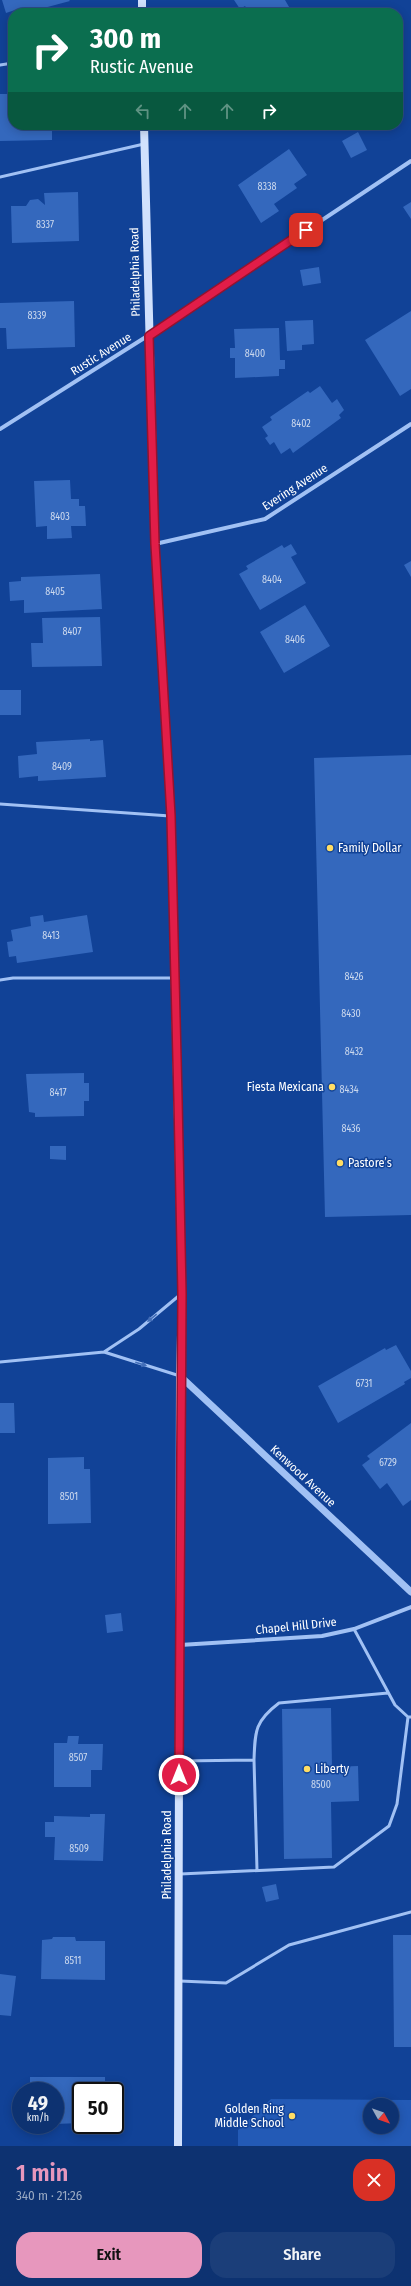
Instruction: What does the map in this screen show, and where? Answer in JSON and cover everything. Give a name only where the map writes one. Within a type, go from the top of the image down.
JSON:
[{"type":"main road","name":"Philadelphia Road","points":[[144,130],[155,544],[171,816],[182,1294],[180,1376],[178,2146]]},
{"type":"street","name":"Rustic Avenue","points":[[0,429],[149,336],[411,160]]},
{"type":"street","name":"Evering Avenue","points":[[155,544],[265,519],[411,424]]},
{"type":"street","name":"Kenwood Avenue","points":[[180,1376],[411,1592]]},
{"type":"street","name":"Chapel Hill Drive","points":[[179,1645],[322,1636],[354,1629],[411,1607]]},
{"type":"lane","points":[[0,177],[144,144]]},
{"type":"lane","points":[[0,804],[171,816]]},
{"type":"lane","points":[[0,980],[13,978],[175,978]]},
{"type":"lane","points":[[104,1352],[139,1329],[182,1294]]},
{"type":"lane","points":[[0,1362],[104,1352],[180,1376]]},
{"type":"lane","points":[[178,1874],[334,1868],[389,1826],[397,1804],[410,1717],[395,1705],[354,1629]]},
{"type":"lane","points":[[257,1870],[254,1760],[255,1730],[265,1714],[279,1703],[388,1693]]},
{"type":"lane","points":[[179,1761],[254,1760]]},
{"type":"lane","points":[[178,1981],[226,1983],[289,1945],[411,1912]]},
{"type":"shaded area","points":[[271,2099],[363,2100],[363,2134],[399,2134],[399,2100],[411,2100],[411,2146],[238,2146],[238,2130]]},
{"type":"building","points":[[2,0],[70,1],[44,8],[8,8],[8,12],[6,13]]},
{"type":"building","points":[[234,0],[285,0],[290,8],[246,8],[245,6],[239,8]]},
{"type":"building","points":[[0,94],[8,94],[8,130],[52,130],[52,140],[0,141]]},
{"type":"building","points":[[358,132],[367,150],[351,158],[342,141]]},
{"type":"building","points":[[289,149],[307,175],[294,184],[297,188],[274,204],[279,211],[261,223],[238,185]]},
{"type":"building","points":[[78,192],[79,241],[12,243],[11,206],[26,206],[30,200],[38,199],[45,205],[44,193]]},
{"type":"building","points":[[411,202],[411,219],[403,207]]},
{"type":"building","points":[[319,267],[321,283],[303,286],[300,270]]},
{"type":"building","points":[[74,301],[75,347],[7,349],[6,328],[0,328],[0,303]]},
{"type":"building","points":[[411,311],[411,389],[400,396],[365,340]]},
{"type":"building","points":[[313,320],[314,344],[302,345],[302,350],[287,351],[285,321]]},
{"type":"building","points":[[279,328],[280,360],[285,360],[285,369],[279,369],[279,376],[235,378],[235,358],[230,358],[230,348],[235,348],[234,329]]},
{"type":"building","points":[[320,386],[332,403],[337,399],[344,410],[339,415],[341,418],[293,453],[290,448],[281,454],[274,442],[270,445],[265,438],[268,436],[262,427],[272,420],[270,417],[308,391],[310,393]]},
{"type":"building","points":[[70,480],[71,499],[79,499],[79,506],[85,506],[86,526],[71,526],[72,538],[47,539],[47,526],[36,527],[34,481]]},
{"type":"building","points":[[291,544],[297,554],[291,557],[306,583],[260,610],[239,574],[248,569],[246,566],[282,545],[284,548]]},
{"type":"building","points":[[411,561],[411,577],[404,565]]},
{"type":"building","points":[[100,574],[102,609],[24,613],[24,600],[10,601],[9,582],[21,581],[21,577]]},
{"type":"building","points":[[305,605],[330,646],[284,673],[260,632]]},
{"type":"building","points":[[100,617],[102,666],[32,667],[31,643],[43,643],[42,618]]},
{"type":"building","points":[[0,690],[21,690],[21,715],[0,715]]},
{"type":"building","points":[[90,739],[90,741],[103,740],[106,777],[38,781],[38,776],[19,778],[18,756],[37,754],[36,742]]},
{"type":"building","points":[[411,755],[411,1215],[325,1217],[314,758]]},
{"type":"building","points":[[43,915],[44,922],[87,915],[93,952],[17,963],[16,956],[9,957],[7,942],[13,941],[11,930],[31,926],[30,917]]},
{"type":"building","points":[[84,1073],[84,1083],[89,1083],[89,1101],[84,1101],[84,1116],[35,1117],[35,1113],[29,1112],[26,1074]]},
{"type":"building","points":[[50,1146],[66,1146],[66,1160],[50,1159]]},
{"type":"building","points":[[396,1345],[411,1371],[411,1378],[404,1382],[405,1384],[338,1423],[318,1386],[385,1348],[386,1350]]},
{"type":"building","points":[[0,1403],[14,1403],[15,1433],[0,1433]]},
{"type":"building","points":[[411,1423],[411,1500],[403,1506],[387,1483],[380,1489],[362,1465],[370,1459],[367,1456]]},
{"type":"building","points":[[84,1457],[84,1469],[90,1469],[91,1523],[48,1524],[48,1458]]},
{"type":"building","points":[[121,1613],[123,1631],[107,1633],[105,1615]]},
{"type":"building","points":[[331,1708],[332,1767],[358,1766],[359,1801],[331,1802],[332,1858],[284,1859],[282,1709]]},
{"type":"building","points":[[68,1736],[79,1736],[78,1744],[103,1744],[102,1770],[91,1770],[91,1787],[54,1787],[54,1743],[67,1743]]},
{"type":"building","points":[[90,1814],[105,1814],[103,1861],[54,1860],[55,1837],[45,1837],[45,1822],[54,1822],[54,1816],[90,1817]]},
{"type":"building","points":[[276,1884],[279,1899],[266,1902],[262,1887]]},
{"type":"building","points":[[393,1935],[411,1935],[411,2047],[394,2047]]},
{"type":"building","points":[[53,1937],[75,1937],[76,1941],[105,1941],[105,1980],[41,1979],[42,1940],[52,1939]]},
{"type":"building","points":[[0,1974],[16,1976],[11,2016],[0,2015]]},
{"type":"building","points":[[30,2077],[105,2077],[105,2082],[72,2082],[72,2123],[64,2124],[64,2082],[30,2082]]},
{"type":"place","name":"Family Dollar","points":[[330,848]]},
{"type":"place","name":"Fiesta Mexicana","points":[[332,1087]]},
{"type":"place","name":"Pastore’s","points":[[340,1163]]},
{"type":"place","name":"Liberty","points":[[307,1769]]},
{"type":"place","name":"Golden Ring Middle School","points":[[292,2116]]},
{"type":"route","points":[[179,1775],[180,1376],[182,1294],[178,1100],[171,816],[155,544],[149,336],[306,230]]}]
